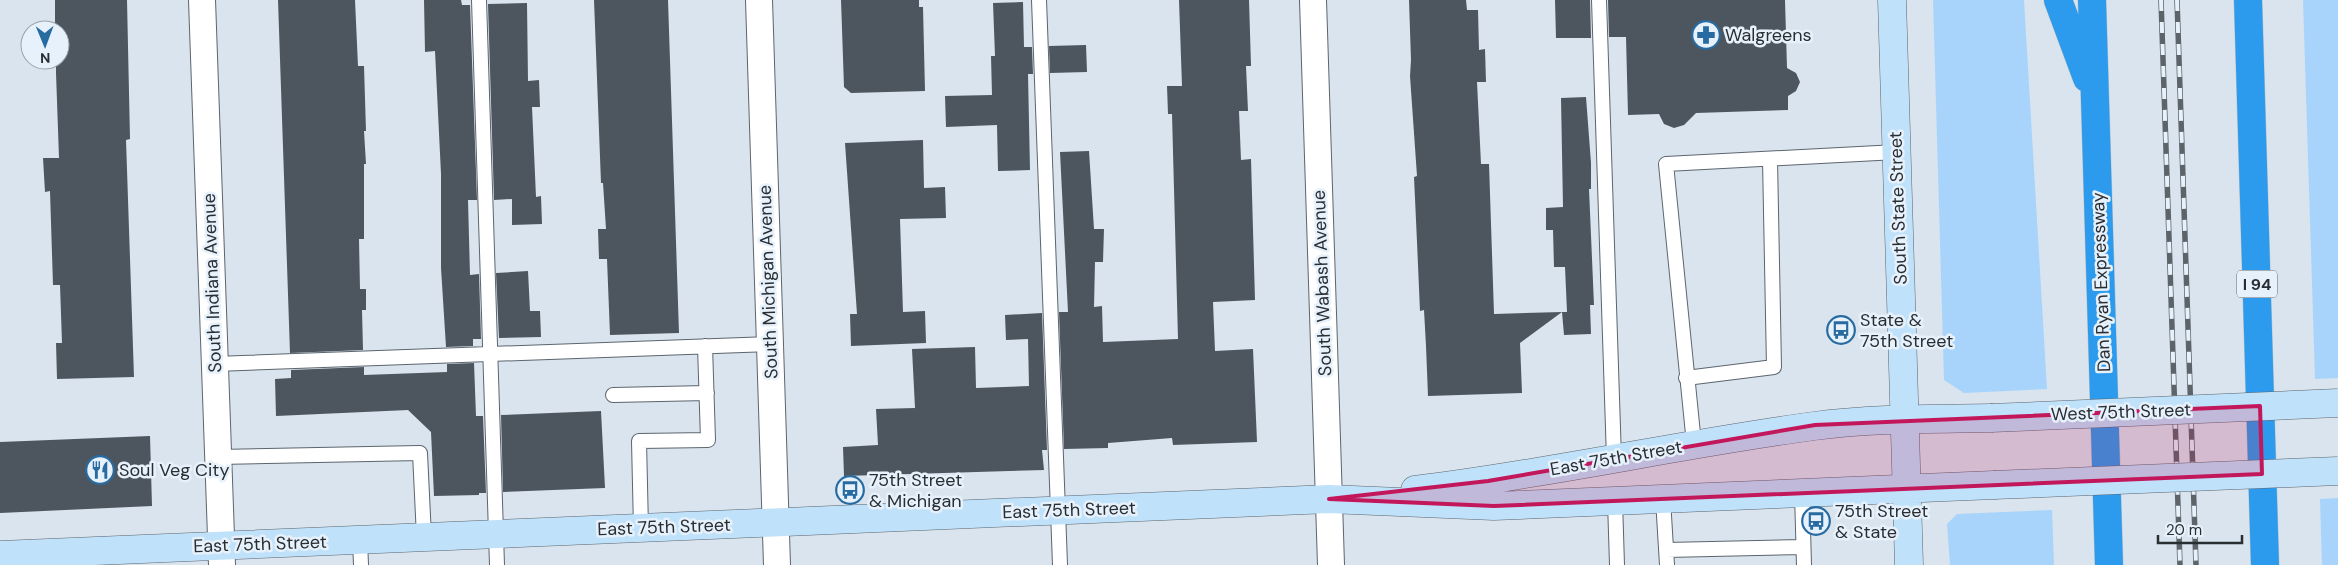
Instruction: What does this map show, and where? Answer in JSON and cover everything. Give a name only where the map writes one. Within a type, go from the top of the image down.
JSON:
[{"type":"highway","points":[[2058,0],[2096,102]]},
{"type":"highway","name":"Dan Ryan Expressway","points":[[2092,0],[2109,565]]},
{"type":"highway","name":"I 94","points":[[2249,1],[2265,565]]},
{"type":"street","name":"South Indiana Avenue","points":[[202,0],[222,555]]},
{"type":"street","name":"South Michigan Avenue","points":[[758,0],[777,565]]},
{"type":"street","name":"South Wabash Avenue","points":[[1313,0],[1331,565]]},
{"type":"street","name":"South State Street","points":[[1892,0],[1909,565]]},
{"type":"street","name":"West 75th Street","points":[[1904,419],[1992,418],[2338,403]]},
{"type":"street","name":"East 75th Street","points":[[0,554],[222,555],[361,552],[424,537],[1329,499],[1488,481],[1694,444],[1815,425],[1904,419]]},
{"type":"street","points":[[1906,488],[2338,470]]},
{"type":"street","name":"East 75th Street","points":[[1329,499],[1494,506],[1906,488]]},
{"type":"lane","points":[[479,0],[497,565]]},
{"type":"lane","points":[[1039,0],[1060,565]]},
{"type":"lane","points":[[1599,0],[1614,459]]},
{"type":"lane","points":[[1694,444],[1666,164],[1897,152]]},
{"type":"lane","points":[[1686,378],[1774,367],[1770,159]]},
{"type":"lane","points":[[215,364],[770,344]]},
{"type":"lane","points":[[641,528],[638,441],[708,440],[705,346]]},
{"type":"lane","points":[[613,395],[707,393]]},
{"type":"lane","points":[[218,458],[420,452],[424,537]]},
{"type":"lane","points":[[1802,493],[1804,565]]},
{"type":"lane","points":[[1663,499],[1667,565]]},
{"type":"lane","points":[[1615,501],[1617,565]]},
{"type":"lane","points":[[1666,550],[1804,547]]},
{"type":"highlighted area","points":[[2260,406],[2262,474],[1494,506],[1329,499],[1488,481],[1815,425]]},
{"type":"shaded area","points":[[1933,0],[2024,0],[2047,389],[1964,393],[1944,380]]},
{"type":"shaded area","points":[[2303,0],[2338,0],[2338,378],[2315,379]]},
{"type":"shaded area","points":[[2338,498],[2338,565],[2322,565],[2320,499]]},
{"type":"shaded area","points":[[2052,510],[2054,565],[1950,565],[1947,524],[1957,514]]},
{"type":"building","points":[[55,0],[127,0],[130,139],[126,140],[134,377],[57,379],[56,343],[62,343],[60,285],[53,285],[50,191],[45,192],[43,158],[59,158],[56,70],[70,70],[70,20],[55,20]]},
{"type":"building","points":[[278,0],[355,0],[358,66],[364,66],[366,131],[364,131],[366,164],[364,164],[364,239],[359,239],[360,289],[366,289],[366,310],[362,310],[363,350],[290,353]]},
{"type":"building","points":[[424,0],[461,0],[462,5],[470,5],[477,200],[468,200],[470,275],[479,274],[481,339],[473,339],[473,346],[446,347],[441,268],[441,174],[435,51],[425,52]]},
{"type":"building","points":[[594,0],[668,0],[679,333],[610,335],[607,259],[599,259],[598,229],[606,229],[603,183],[601,183]]},
{"type":"building","points":[[841,0],[919,0],[919,7],[923,7],[925,91],[851,93],[844,87]]},
{"type":"building","points":[[1179,0],[1249,0],[1251,66],[1246,66],[1248,111],[1239,111],[1241,160],[1251,159],[1255,300],[1213,302],[1215,351],[1253,349],[1257,442],[1173,445],[1172,438],[1108,443],[1108,448],[1064,449],[1059,312],[1068,312],[1060,152],[1089,151],[1094,229],[1104,229],[1103,262],[1095,262],[1094,307],[1102,306],[1103,342],[1178,339],[1172,114],[1168,114],[1167,86],[1182,86]]},
{"type":"building","points":[[1409,0],[1466,0],[1467,10],[1478,10],[1479,50],[1485,49],[1486,82],[1477,82],[1481,164],[1489,164],[1494,314],[1562,312],[1520,343],[1522,393],[1428,396],[1424,310],[1420,311],[1414,177],[1417,176],[1410,76]]},
{"type":"building","points":[[1555,0],[1590,0],[1591,38],[1556,38]]},
{"type":"building","name":"Walgreens","points":[[1608,0],[1785,0],[1787,68],[1796,73],[1800,82],[1796,91],[1788,96],[1788,110],[1696,113],[1684,125],[1674,128],[1664,124],[1659,114],[1628,115],[1626,37],[1609,37]]},
{"type":"building","points":[[1023,2],[1024,47],[1032,47],[1033,74],[1028,74],[1030,170],[998,171],[997,125],[946,127],[945,96],[992,95],[991,56],[995,56],[993,3]]},
{"type":"building","points":[[527,3],[528,81],[539,80],[540,107],[532,107],[536,197],[541,196],[542,224],[512,225],[512,199],[494,200],[488,4]]},
{"type":"building","points":[[1086,45],[1087,72],[1050,73],[1049,46]]},
{"type":"building","points":[[1586,97],[1591,163],[1591,189],[1589,189],[1594,305],[1590,305],[1591,334],[1564,335],[1562,312],[1567,312],[1565,267],[1554,267],[1553,230],[1546,230],[1546,208],[1563,207],[1561,98]]},
{"type":"building","points":[[923,140],[924,188],[945,187],[946,218],[900,219],[903,312],[925,311],[926,343],[851,346],[850,314],[857,314],[845,143]]},
{"type":"building","points":[[528,271],[530,311],[540,311],[541,337],[499,338],[496,273]]},
{"type":"building","points":[[1042,313],[1047,450],[1042,450],[1044,470],[844,476],[843,447],[878,445],[876,409],[915,408],[912,349],[975,347],[976,388],[1029,386],[1028,339],[1006,340],[1005,315]]},
{"type":"building","points":[[474,363],[476,416],[483,416],[486,493],[479,493],[479,495],[434,496],[431,432],[408,410],[276,416],[275,379],[291,378],[291,370],[364,367],[364,375],[447,372],[447,364]]},
{"type":"building","points":[[601,411],[605,488],[503,492],[501,415]]},
{"type":"building","name":"Soul Veg City","points":[[150,436],[152,506],[0,513],[0,442]]},
{"type":"railway","points":[[2161,0],[2180,565]]},
{"type":"railway","points":[[2177,0],[2196,565]]},
{"type":"place","name":"Walgreens","points":[[1706,35]]},
{"type":"place","name":"State & 75th Street","points":[[1841,330]]},
{"type":"place","name":"Soul Veg City","points":[[100,470]]},
{"type":"place","name":"75th Street & Michigan","points":[[850,490]]},
{"type":"place","name":"75th Street & State","points":[[1816,521]]}]
